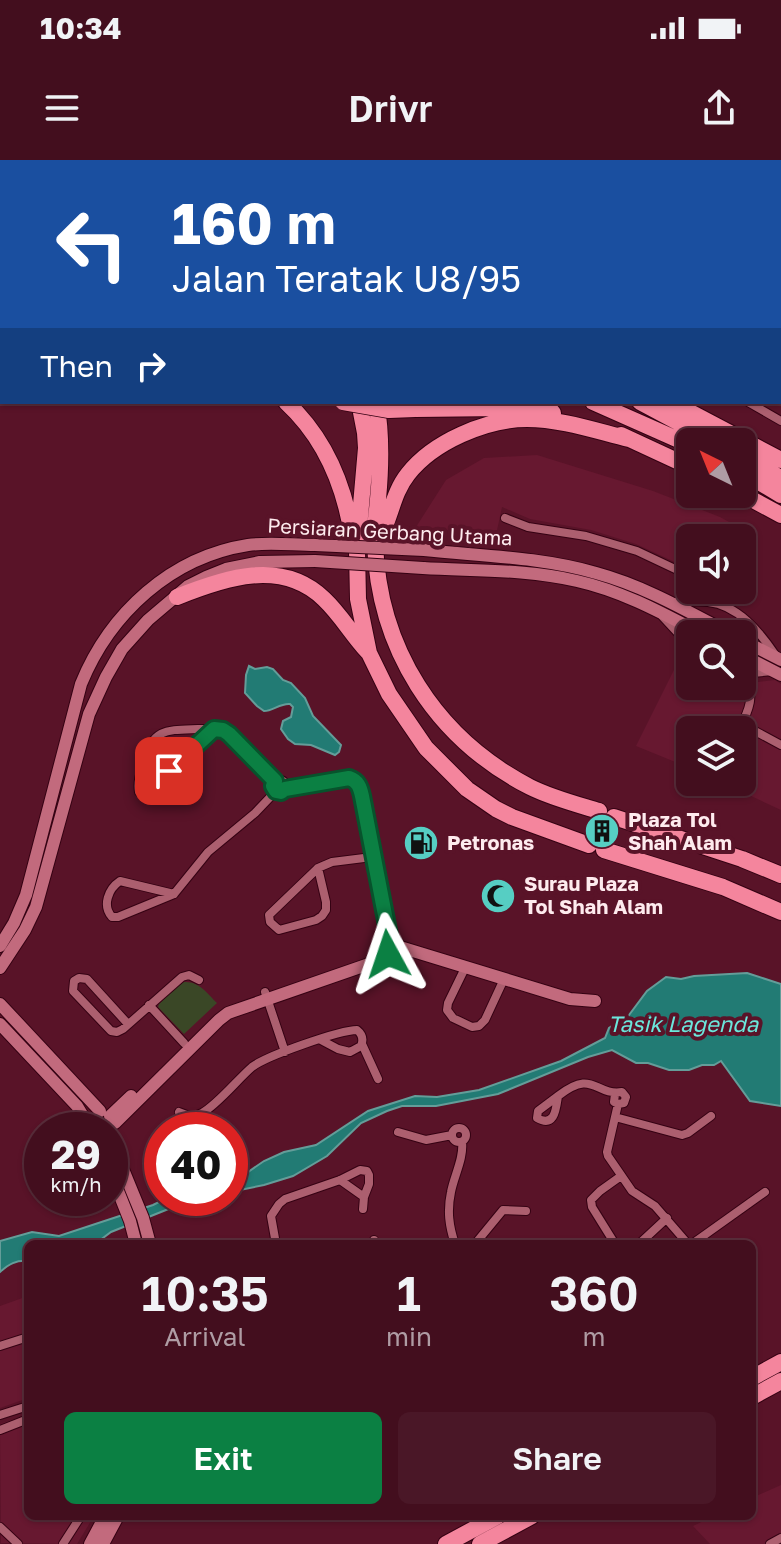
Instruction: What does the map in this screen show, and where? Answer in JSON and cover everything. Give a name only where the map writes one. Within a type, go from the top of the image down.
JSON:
[{"type":"highway","points":[[288,404],[315,433],[328,456],[348,507],[357,551]]},
{"type":"highway","points":[[354,404],[389,410],[549,407],[606,427],[676,461]]},
{"type":"highway","points":[[359,404],[366,448],[357,551],[358,599],[369,653]]},
{"type":"highway","points":[[376,404],[381,460],[375,545],[380,595],[397,648],[430,706],[484,758],[544,793],[781,875]]},
{"type":"highway","points":[[598,404],[676,438]]},
{"type":"highway","points":[[644,404],[689,428]]},
{"type":"highway","points":[[675,404],[781,460]]},
{"type":"highway","points":[[375,545],[386,526],[394,496],[408,474],[437,447],[463,434],[505,421],[529,419],[629,439]]},
{"type":"highway","points":[[756,465],[781,478]]},
{"type":"highway","points":[[756,480],[781,495]]},
{"type":"highway","points":[[756,502],[781,515]]},
{"type":"highway","points":[[177,597],[209,584],[247,575],[287,578],[298,582],[320,595],[369,653],[389,694],[426,748],[467,789],[496,809],[597,847],[723,887],[781,912]]},
{"type":"highway","points":[[756,1376],[781,1362]]},
{"type":"highway","points":[[756,1395],[781,1381]]},
{"type":"highway","points":[[446,1544],[491,1520]]},
{"type":"highway","points":[[480,1544],[525,1520]]},
{"type":"main road","name":"Persiaran Gerbang Utama","points":[[0,946],[26,895],[81,684],[100,644],[143,595],[171,574],[211,555],[258,544],[315,545],[424,550],[567,566],[646,590],[704,620]]},
{"type":"main road","name":"Persiaran Gerbang Utama","points":[[0,968],[36,907],[89,714],[106,677],[137,631],[188,586],[226,569],[260,562],[315,561],[551,576],[603,588],[676,621]]},
{"type":"main road","points":[[756,650],[778,666]]},
{"type":"main road","points":[[756,659],[778,666]]},
{"type":"main road","points":[[113,1112],[233,1011],[392,947],[570,999],[595,1001]]},
{"type":"main road","points":[[112,1112],[223,1007],[266,996]]},
{"type":"main road","points":[[0,1004],[104,1112]]},
{"type":"main road","points":[[0,1024],[77,1106],[78,1112]]},
{"type":"main road","points":[[128,1196],[135,1240]]},
{"type":"main road","points":[[128,1196],[148,1240]]},
{"type":"main road","points":[[90,1544],[103,1520]]},
{"type":"main road","points":[[103,1544],[116,1520]]},
{"type":"street","points":[[751,404],[781,421]]},
{"type":"street","points":[[505,518],[528,527],[586,536],[637,551],[676,569]]},
{"type":"street","points":[[671,603],[676,603]]},
{"type":"street","points":[[718,604],[753,626],[778,666],[756,671]]},
{"type":"street","points":[[657,611],[676,631]]},
{"type":"street","points":[[214,729],[147,792],[139,792],[138,783],[148,745],[157,735],[168,730],[214,729],[223,730],[279,787]]},
{"type":"street","points":[[756,734],[781,745]]},
{"type":"street","points":[[174,894],[120,881],[111,890],[107,910],[112,917],[118,917],[174,894],[208,852],[255,813],[279,787],[349,778],[360,789],[392,947]]},
{"type":"street","points":[[318,868],[326,910],[316,920],[279,930],[270,922],[269,915],[318,868],[332,862],[372,857]]},
{"type":"street","points":[[465,968],[447,1010],[453,1018],[472,1027],[479,1026],[485,1020],[504,979]]},
{"type":"street","points":[[128,1024],[87,979],[74,981],[73,991],[111,1031],[117,1032],[128,1024],[182,977],[189,975],[199,980]]},
{"type":"street","points":[[266,996],[285,1052]]},
{"type":"street","points":[[149,1005],[184,1043]]},
{"type":"street","points":[[203,1112],[254,1065],[265,1059],[354,1030],[361,1034],[362,1044],[378,1079]]},
{"type":"street","points":[[321,1040],[350,1052],[362,1044]]},
{"type":"street","points":[[558,1096],[576,1084],[585,1083],[615,1094],[622,1092],[626,1097],[624,1103],[618,1104],[607,1152],[632,1191],[655,1206],[686,1240]]},
{"type":"street","points":[[615,1117],[682,1135],[711,1116]]},
{"type":"street","points":[[398,1132],[426,1140],[452,1135],[455,1141],[462,1142],[463,1150],[448,1209],[454,1240]]},
{"type":"street","points":[[275,1240],[271,1216],[285,1199],[360,1170],[367,1171],[369,1175],[363,1209]]},
{"type":"street","points":[[613,1240],[592,1207],[591,1200],[621,1176]]},
{"type":"street","points":[[340,1180],[364,1197]]},
{"type":"street","points":[[696,1240],[765,1192]]},
{"type":"street","points":[[478,1240],[503,1210],[526,1211]]},
{"type":"street","points":[[643,1240],[667,1218]]},
{"type":"street","points":[[0,1346],[24,1338]]},
{"type":"street","points":[[0,1415],[24,1407]]},
{"type":"street","points":[[0,1430],[24,1421]]},
{"type":"street","points":[[63,1544],[78,1520]]},
{"type":"street","points":[[0,1527],[18,1544]]},
{"type":"street","points":[[770,1544],[781,1538]]},
{"type":"shaded area","points":[[537,455],[653,491],[676,500],[676,508],[697,508],[733,524],[676,524],[676,563],[636,544],[591,530],[530,519],[502,507],[496,535],[416,527],[446,480],[484,458]]},
{"type":"shaded area","points":[[676,666],[676,700],[756,700],[756,682],[775,680],[781,684],[781,810],[751,796],[756,796],[756,716],[676,716],[676,762],[636,746]]},
{"type":"shaded area","points":[[24,1297],[24,1399],[0,1408],[0,1306]]},
{"type":"shaded area","points":[[24,1415],[24,1520],[92,1520],[77,1544],[1,1543],[0,1424]]},
{"type":"shaded area","points":[[781,1485],[781,1544],[710,1544],[693,1526],[706,1520],[756,1520],[756,1496]]},
{"type":"green space","points":[[184,982],[198,986],[217,1003],[184,1034],[158,1007]]},
{"type":"water","points":[[249,666],[273,669],[283,680],[291,683],[305,698],[313,716],[341,745],[339,752],[335,755],[311,745],[295,744],[288,739],[281,729],[283,721],[291,717],[293,707],[286,704],[264,711],[257,706],[245,693]]},
{"type":"water","name":"Tasik Lagenda","points":[[747,973],[781,984],[781,1106],[750,1101],[721,1061],[689,1070],[669,1070],[648,1063],[636,1063],[612,1050],[498,1094],[436,1106],[402,1106],[387,1111],[361,1123],[327,1156],[293,1176],[248,1188],[248,1172],[264,1161],[284,1152],[316,1145],[368,1111],[415,1096],[437,1097],[479,1090],[561,1061],[605,1038],[609,1028],[629,1015],[647,991],[666,977],[681,979]]},
{"type":"water","points":[[144,1208],[144,1216],[151,1216],[111,1232],[100,1240],[24,1240],[24,1261],[13,1263],[0,1272],[0,1241],[32,1232],[59,1236],[128,1216],[128,1213]]},
{"type":"place","name":"Plaza Tol Shah Alam","points":[[602,831]]},
{"type":"place","name":"Petronas","points":[[421,843]]},
{"type":"place","name":"Surau Plaza Tol Shah Alam","points":[[498,896]]},
{"type":"route","points":[[169,771],[214,729],[229,734],[275,781],[273,786],[276,791],[349,778],[354,780],[362,796],[390,941],[385,948],[388,954]]}]
